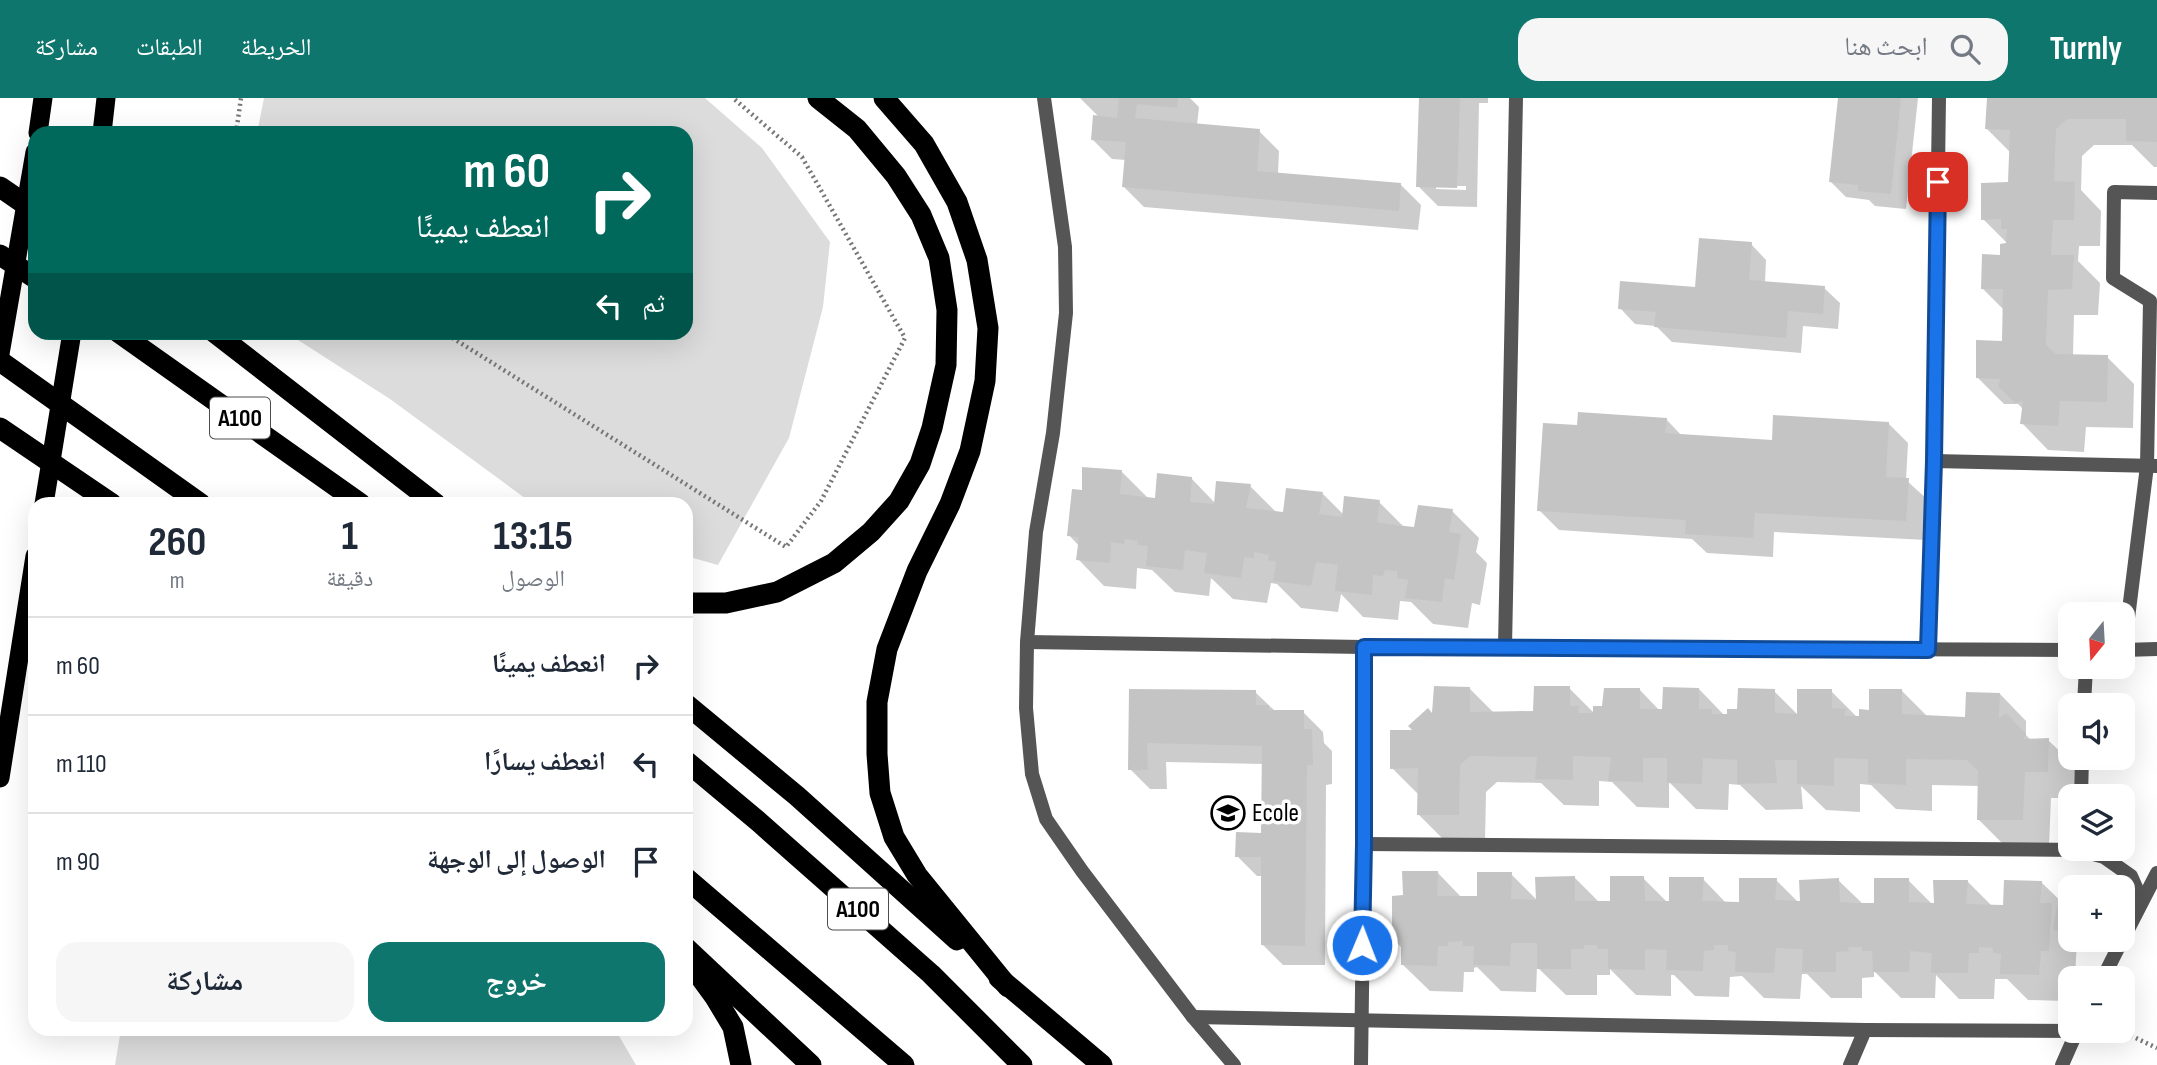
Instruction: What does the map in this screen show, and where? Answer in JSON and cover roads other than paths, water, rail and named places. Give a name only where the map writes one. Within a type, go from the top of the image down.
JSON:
[{"type":"highway","points":[[39,126],[43,98]]},
{"type":"highway","points":[[103,126],[106,98]]},
{"type":"highway","points":[[693,603],[726,603],[777,592],[834,564],[871,532],[899,501],[920,464],[932,428],[946,365],[947,310],[939,258],[921,215],[896,176],[857,129],[818,98]]},
{"type":"highway","points":[[884,98],[924,144],[957,202],[977,260],[988,328],[985,381],[970,451],[950,504],[917,571],[887,649],[877,702],[880,793],[894,837],[917,875],[1008,987]]},
{"type":"highway","points":[[0,187],[28,206]]},
{"type":"highway","points":[[0,354],[28,194]]},
{"type":"highway","points":[[0,255],[28,273]]},
{"type":"highway","points":[[45,497],[71,340]]},
{"type":"highway","name":"A100","points":[[129,340],[351,497]]},
{"type":"highway","points":[[224,340],[427,497]]},
{"type":"highway","points":[[0,361],[191,497]]},
{"type":"highway","points":[[0,428],[102,497]]},
{"type":"highway","points":[[386,464],[439,497]]},
{"type":"highway","points":[[0,778],[28,597]]},
{"type":"highway","points":[[693,710],[797,796],[1008,987],[1102,1065]]},
{"type":"highway","name":"A100","points":[[693,767],[931,974],[1022,1065]]},
{"type":"highway","points":[[693,884],[904,1065]]},
{"type":"highway","points":[[693,955],[811,1065]]},
{"type":"highway","points":[[693,968],[733,1027],[741,1065]]},
{"type":"street","points":[[1044,98],[1065,247],[1066,313],[1054,433],[1036,532],[1027,642],[1026,708],[1032,774],[1046,819],[1082,871],[1193,1017],[1234,1065]]},
{"type":"street","points":[[1505,647],[1516,98]]},
{"type":"street","points":[[1928,650],[1934,461],[1939,98]]},
{"type":"street","points":[[2131,602],[2152,466],[2150,301],[2113,278],[2114,192],[2157,194]]},
{"type":"street","points":[[1934,461],[2152,466]]},
{"type":"street","points":[[1027,642],[1364,647],[2058,650]]},
{"type":"street","points":[[1361,1065],[1364,647]]},
{"type":"street","points":[[2135,650],[2157,649]]},
{"type":"street","points":[[1364,844],[2058,849]]},
{"type":"street","points":[[2110,861],[2131,876],[2142,901]]},
{"type":"street","points":[[2135,914],[2157,873]]},
{"type":"street","points":[[1193,1017],[1865,1030],[2058,1031]]},
{"type":"street","points":[[1850,1065],[1865,1030]]},
{"type":"street","points":[[2063,1065],[2072,1043]]},
{"type":"place","name":"Ecole","points":[[1228,813]]}]
